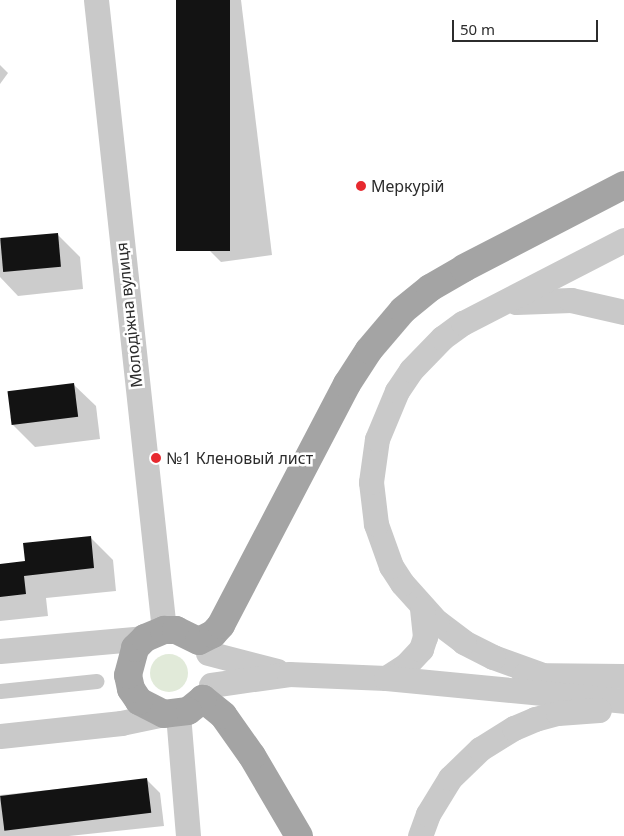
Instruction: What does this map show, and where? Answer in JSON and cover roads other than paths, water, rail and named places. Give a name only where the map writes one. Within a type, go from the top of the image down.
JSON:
[{"type":"main road","points":[[299,836],[238,734],[207,692],[171,714],[151,710],[131,689],[129,661],[154,634],[176,630],[204,647],[221,625],[347,384],[392,322],[430,288],[624,186]]},
{"type":"street","name":"Молодіжна вулиця","points":[[96,0],[154,634]]},
{"type":"street","points":[[540,674],[493,657],[464,642],[422,608],[391,566],[376,524],[371,482],[377,439],[397,391],[411,370],[442,338],[490,310],[624,240]]},
{"type":"street","points":[[490,310],[528,299],[551,298],[590,303],[624,312]]},
{"type":"street","points":[[386,678],[421,649],[424,637],[422,608]]},
{"type":"street","points":[[0,651],[154,634]]},
{"type":"street","points":[[204,647],[289,674]]},
{"type":"street","points":[[204,647],[213,668],[207,692],[289,674],[386,678],[624,700]]},
{"type":"street","points":[[386,678],[540,674],[624,676]]},
{"type":"street","points":[[0,691],[96,681]]},
{"type":"street","points":[[420,836],[428,814],[450,778],[496,738],[514,728],[558,713],[624,708]]},
{"type":"street","points":[[0,736],[121,723],[171,714],[188,836]]},
{"type":"place","name":"Меркурій","points":[[361,186]]},
{"type":"place","name":"№1 Кленовый лист","points":[[156,458]]}]
